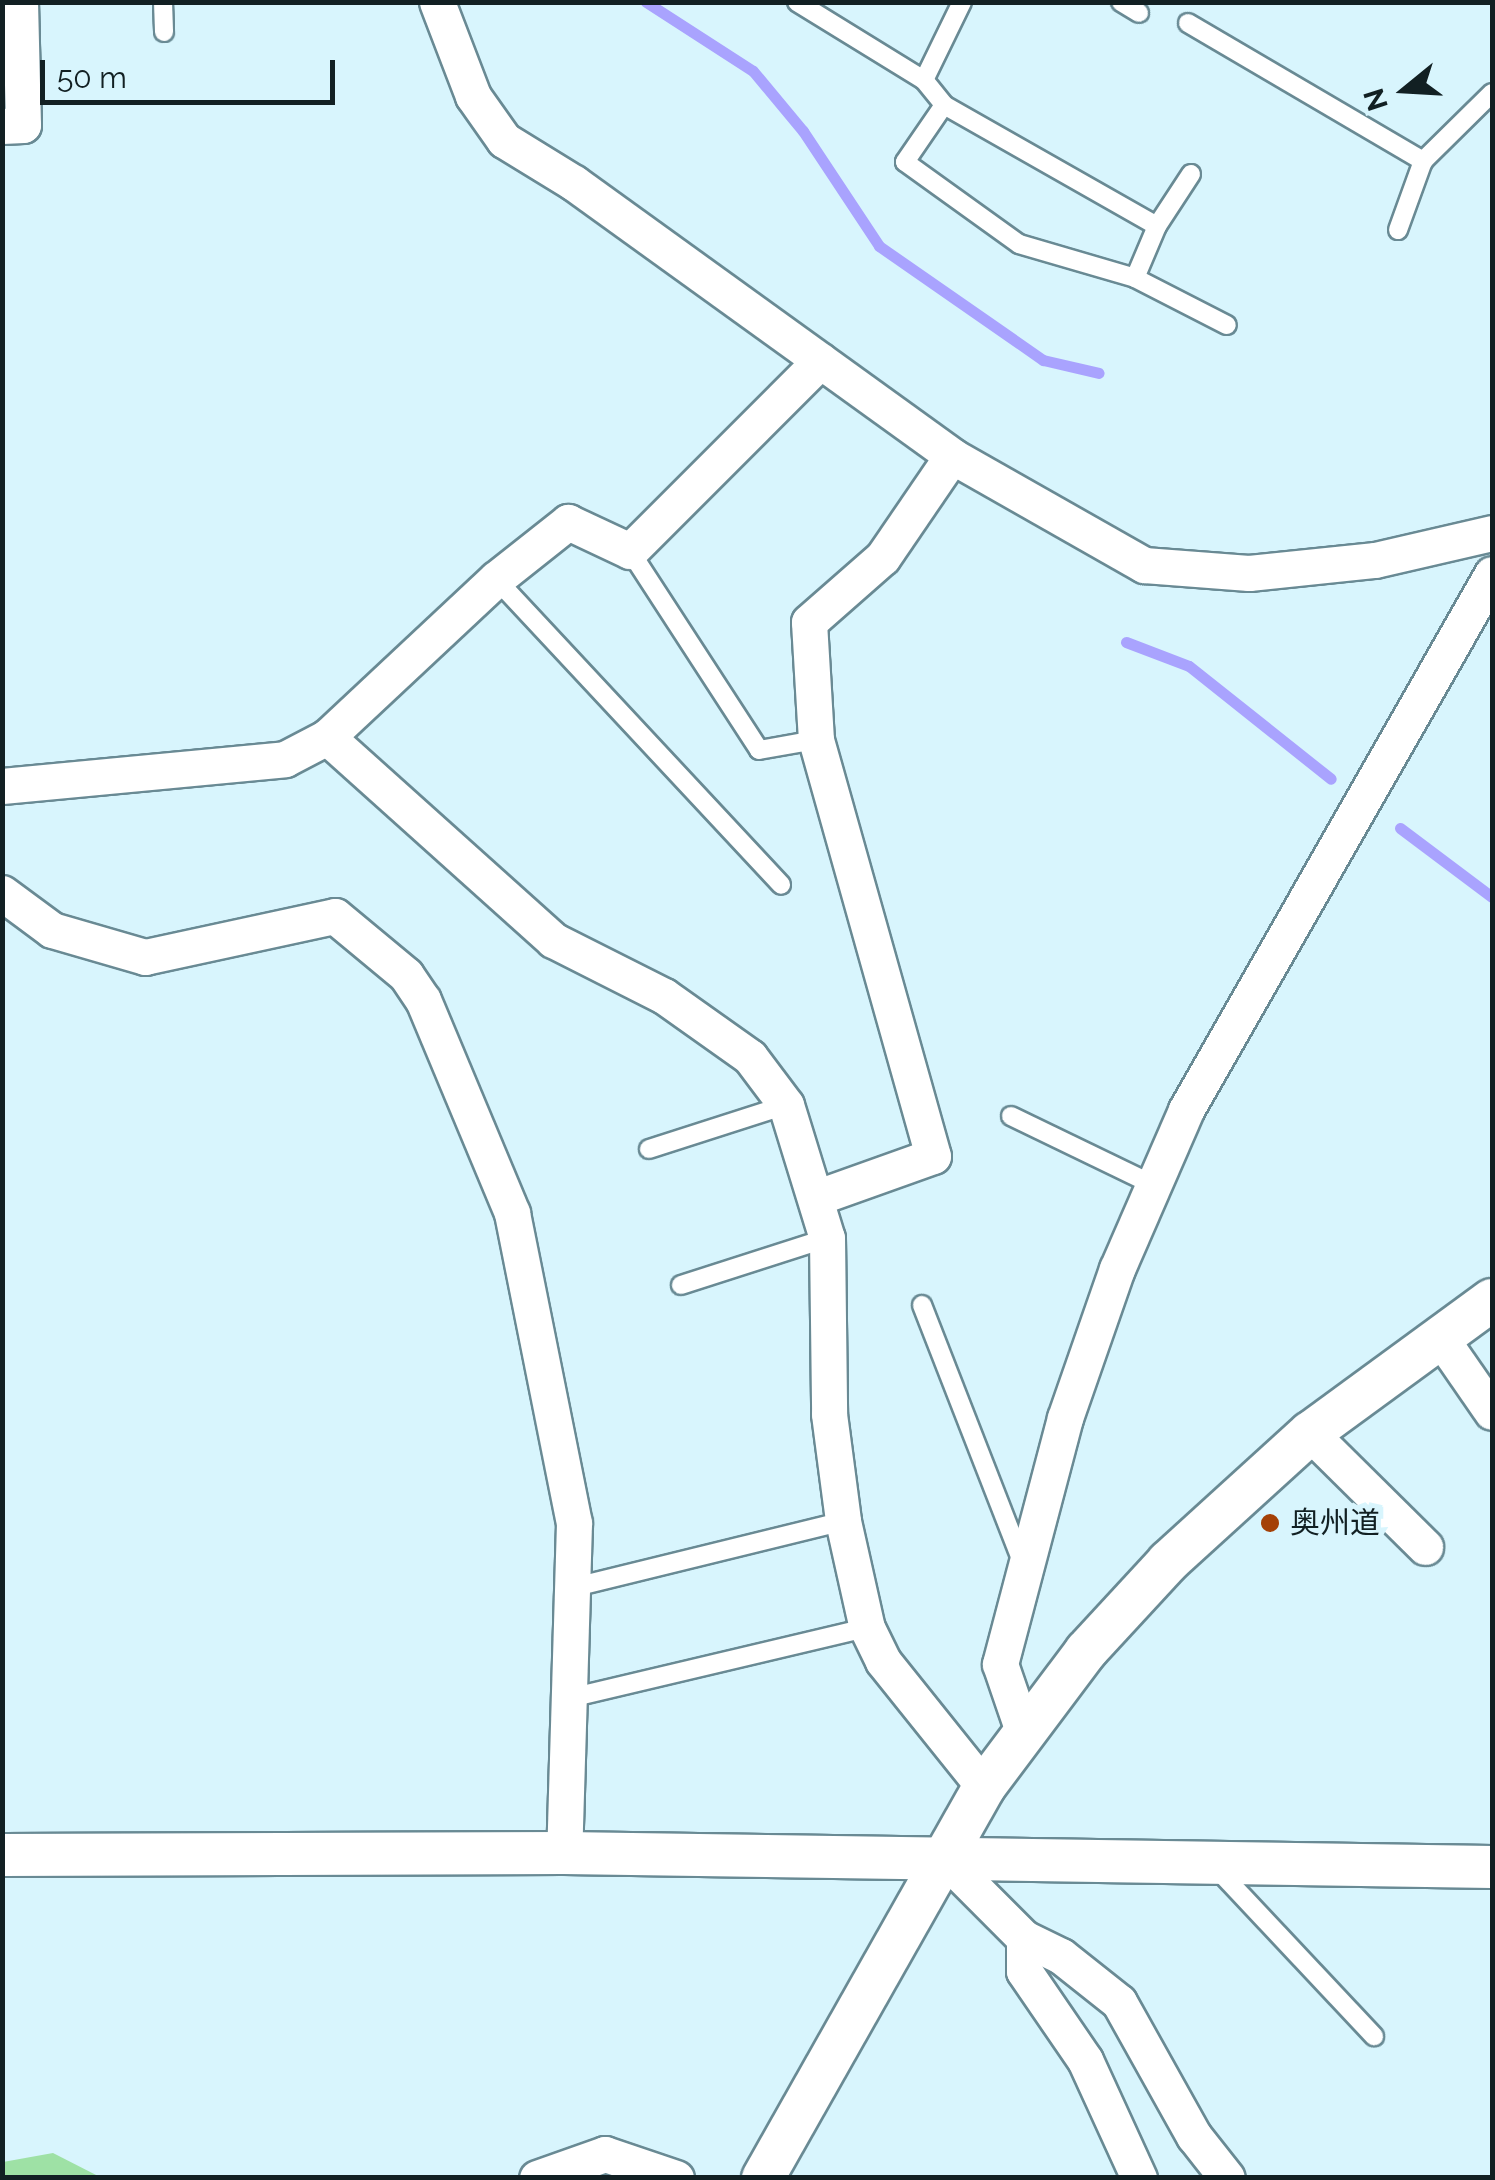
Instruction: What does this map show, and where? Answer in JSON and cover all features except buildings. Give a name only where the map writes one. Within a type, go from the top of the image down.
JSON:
[{"type":"street","points":[[2,126],[23,126],[20,2]]},
{"type":"street","points":[[437,2],[473,96],[504,140],[574,182],[952,456],[1144,565],[1249,573],[1375,560],[1492,532]]},
{"type":"street","points":[[2,786],[285,760],[326,737],[496,580],[568,522],[630,550],[820,362]]},
{"type":"street","points":[[818,1197],[933,1156],[816,740],[809,622],[883,557],[952,456]]},
{"type":"street","points":[[1024,1731],[1000,1664],[1022,1562],[1065,1418],[1154,1185],[1186,1110],[1492,574]]},
{"type":"street","points":[[326,737],[553,940],[664,996],[750,1057],[786,1105],[818,1197],[827,1238],[829,1414],[842,1521],[867,1628],[882,1661],[984,1787]]},
{"type":"street","points":[[2,892],[52,930],[145,957],[335,916],[406,975],[490,1152],[527,1266],[574,1523],[564,1853]]},
{"type":"street","points":[[763,2178],[942,1856],[1024,1731],[1168,1562],[1310,1434],[1492,1300]]},
{"type":"street","points":[[1440,1336],[1492,1412]]},
{"type":"street","points":[[1310,1434],[1425,1548]]},
{"type":"street","points":[[2,1855],[942,1856],[1492,1867]]},
{"type":"street","points":[[942,1856],[1024,1938],[1062,1956],[1118,2002],[1194,2136],[1227,2178]]},
{"type":"street","points":[[1024,1938],[1024,1971],[1085,2060],[1139,2178]]},
{"type":"street","points":[[537,2178],[604,2154],[676,2178]]},
{"type":"lane","points":[[163,2],[164,32]]},
{"type":"lane","points":[[797,2],[924,80],[944,104],[1157,226]]},
{"type":"lane","points":[[924,80],[962,2]]},
{"type":"lane","points":[[1121,2],[1139,12]]},
{"type":"lane","points":[[1188,22],[1423,161]]},
{"type":"lane","points":[[1398,230],[1423,161],[1492,93]]},
{"type":"lane","points":[[944,104],[905,162],[1020,244],[1135,278],[1227,325]]},
{"type":"lane","points":[[1135,278],[1157,226],[1192,174]]},
{"type":"lane","points":[[630,550],[759,750],[816,740]]},
{"type":"lane","points":[[496,580],[781,884]]},
{"type":"lane","points":[[649,1149],[786,1105]]},
{"type":"lane","points":[[1011,1116],[1154,1185]]},
{"type":"lane","points":[[681,1284],[827,1238]]},
{"type":"lane","points":[[922,1305],[1022,1562]]},
{"type":"lane","points":[[575,1587],[842,1521]]},
{"type":"lane","points":[[570,1698],[867,1628]]},
{"type":"lane","points":[[1209,1860],[1374,2036]]},
{"type":"green space","points":[[53,2153],[100,2177],[3,2177],[3,2162]]},
{"type":"waterway","points":[[646,2],[753,71],[803,131],[879,246],[1043,360],[1099,373]]},
{"type":"waterway","points":[[1126,642],[1189,666],[1331,779]]},
{"type":"waterway","points":[[1400,828],[1492,897]]},
{"type":"place","name":"奥州道","points":[[1270,1523]]}]
